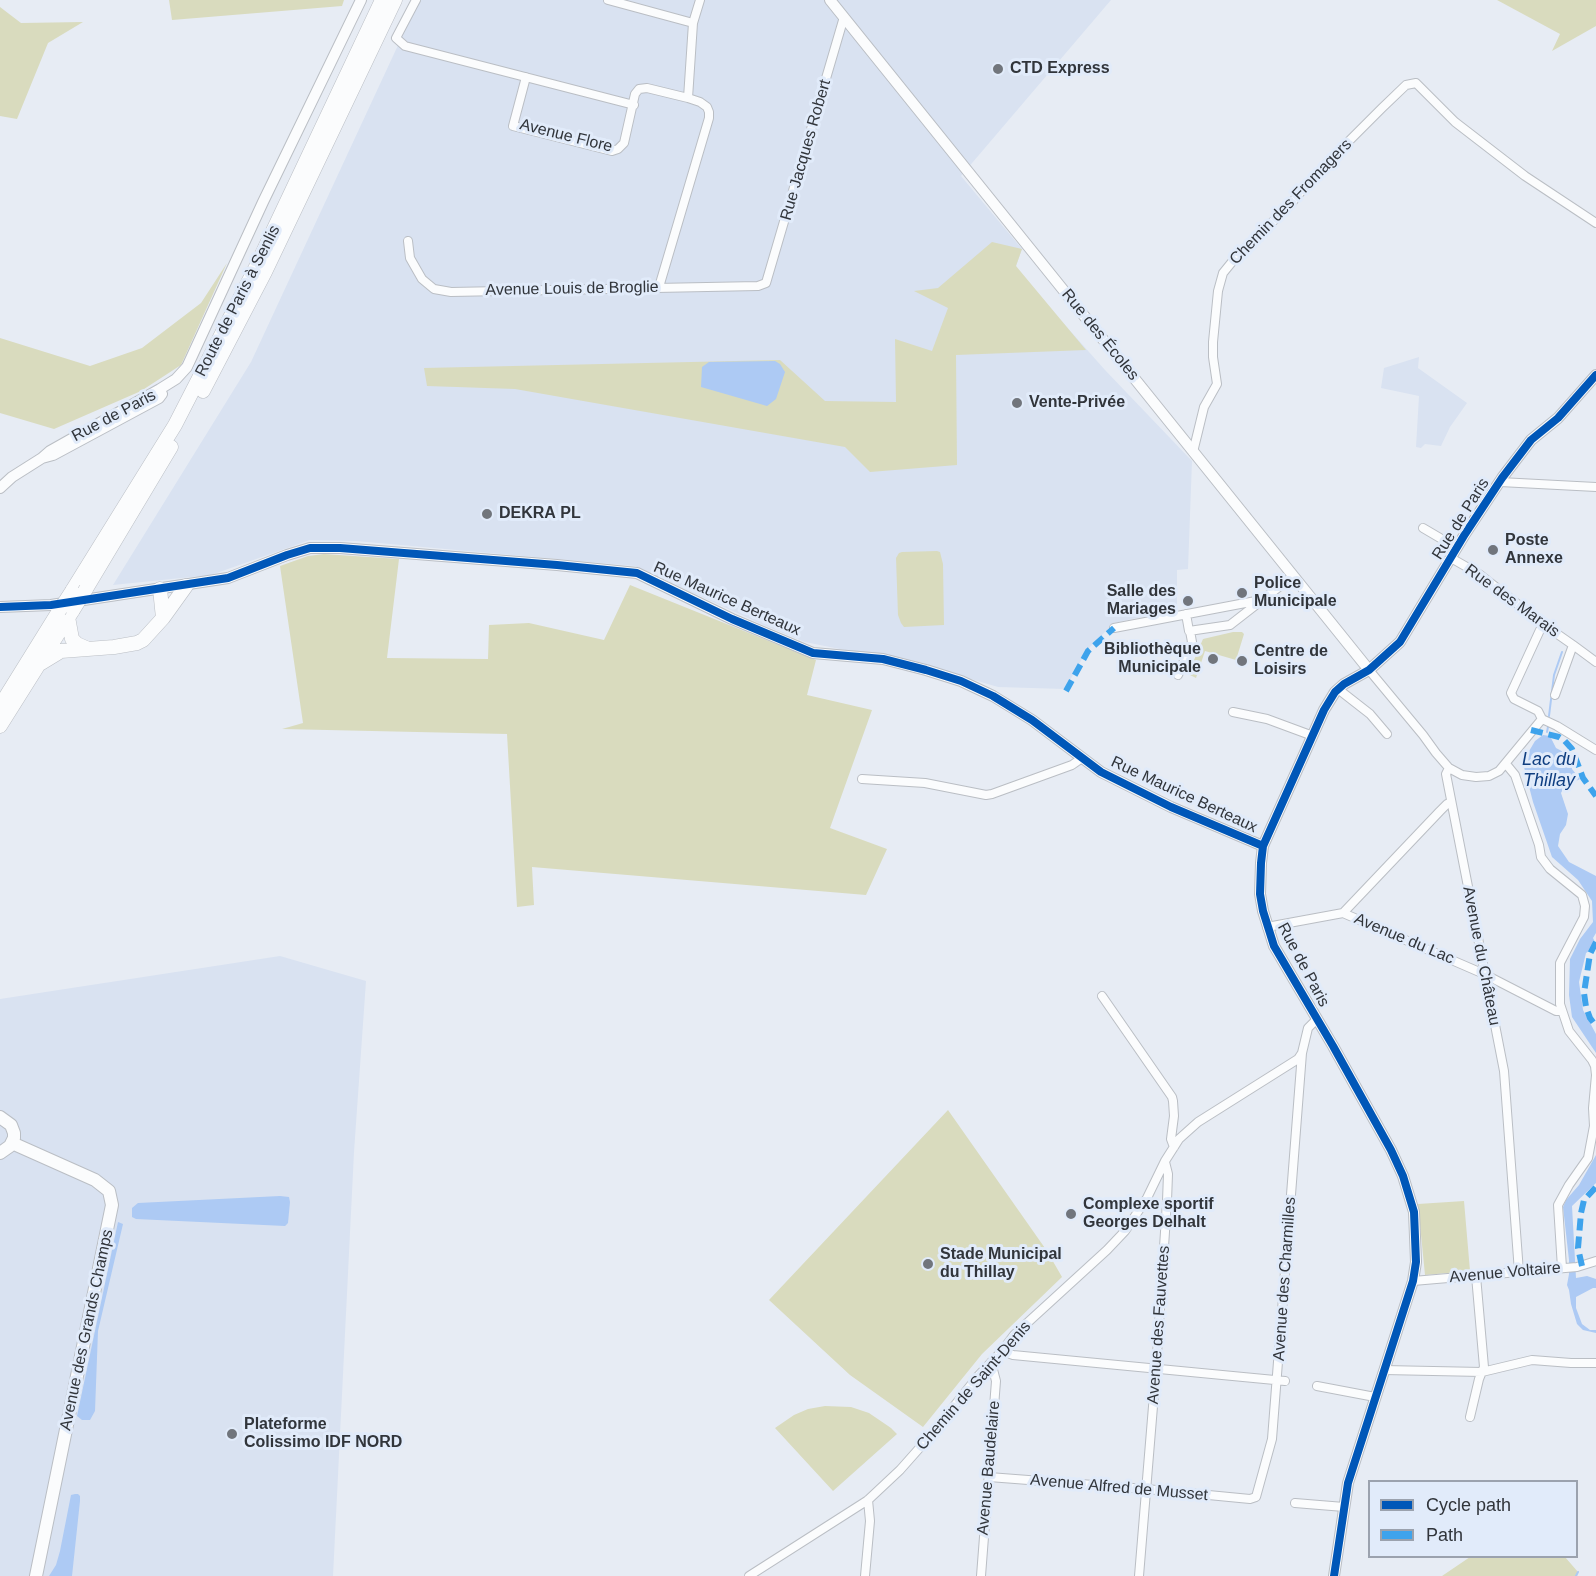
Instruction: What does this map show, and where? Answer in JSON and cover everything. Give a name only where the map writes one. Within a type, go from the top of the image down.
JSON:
[{"type":"main road","name":"Route de Paris à Senlis","points":[[79,590],[175,425],[255,269],[382,0]]},
{"type":"main road","name":"Route de Paris à Senlis","points":[[79,590],[176,439],[229,343],[395,0]]},
{"type":"main road","points":[[38,664],[61,651],[114,647],[143,640],[163,618],[186,586]]},
{"type":"main road","points":[[0,706],[79,590]]},
{"type":"main road","points":[[160,590],[163,618]]},
{"type":"main road","points":[[63,611],[72,639],[86,648]]},
{"type":"main road","points":[[0,726],[38,664],[63,611]]},
{"type":"main road","points":[[0,1117],[8,1121],[13,1129],[14,1138],[7,1150],[0,1154]]},
{"type":"main road","name":"Avenue des Grands Champs","points":[[12,1143],[95,1180],[109,1191],[112,1205],[36,1576]]},
{"type":"street","name":"Rue de Paris","points":[[0,488],[12,477],[42,458],[53,455],[159,398],[162,394],[160,390],[176,379],[187,367],[263,202],[361,0]]},
{"type":"street","points":[[416,0],[396,38],[405,46],[634,105],[636,94],[642,88],[688,98],[707,106],[709,118],[659,287]]},
{"type":"street","points":[[608,0],[693,23]]},
{"type":"street","points":[[688,98],[693,23],[700,0]]},
{"type":"street","name":"Rue des Écoles","points":[[830,0],[1369,670]]},
{"type":"street","name":"Rue Jacques Robert","points":[[766,283],[844,17]]},
{"type":"street","name":"Avenue Flore","points":[[526,77],[513,126],[612,151],[624,143],[634,105]]},
{"type":"street","name":"Chemin des Fromagers","points":[[1193,452],[1202,413],[1216,384],[1213,342],[1218,291],[1223,273],[1236,257],[1291,204],[1332,158],[1406,85],[1416,83],[1455,122],[1525,176],[1596,223]]},
{"type":"street","name":"Avenue Louis de Broglie","points":[[408,241],[410,258],[422,279],[434,288],[450,292],[758,286],[766,283]]},
{"type":"street","name":"Rue de Paris","points":[[1334,1576],[1348,1483],[1413,1281],[1416,1262],[1414,1212],[1403,1176],[1390,1150],[1274,946],[1267,927],[1260,894],[1263,846],[1324,710],[1338,689],[1369,670],[1400,642],[1485,502],[1531,440],[1558,418],[1596,375]]},
{"type":"street","points":[[1500,482],[1596,486]]},
{"type":"street","name":"Rue des Marais","points":[[1423,528],[1543,624],[1596,662]]},
{"type":"street","name":"Rue Maurice Berteaux","points":[[0,607],[63,611],[105,597],[228,578],[287,555],[310,549],[340,548],[637,573],[732,620],[813,652],[883,659],[961,681],[993,696],[1032,720],[1101,772],[1171,807],[1263,846]]},
{"type":"street","points":[[1190,631],[1230,625],[1293,576]]},
{"type":"street","points":[[1114,628],[1261,600]]},
{"type":"street","points":[[1178,675],[1192,642],[1186,614]]},
{"type":"street","points":[[1540,630],[1511,693],[1514,699],[1538,711],[1542,719],[1596,750]]},
{"type":"street","points":[[1555,695],[1573,645]]},
{"type":"street","points":[[1369,670],[1449,768],[1462,775],[1489,776],[1499,771],[1542,719]]},
{"type":"street","points":[[1338,689],[1370,714],[1387,734]]},
{"type":"street","points":[[1233,712],[1267,719],[1313,736]]},
{"type":"street","points":[[862,779],[925,783],[986,795],[1072,765],[1082,758]]},
{"type":"street","points":[[1506,765],[1515,775],[1541,857],[1550,869],[1582,896],[1585,906],[1584,917],[1560,963],[1561,1011],[1569,1030],[1592,1060],[1596,1075],[1594,1126],[1588,1158],[1558,1205],[1569,1268]]},
{"type":"street","name":"Avenue du Château","points":[[1449,768],[1446,774],[1451,802],[1504,1071],[1519,1272]]},
{"type":"street","points":[[1267,927],[1343,913],[1451,802]]},
{"type":"street","name":"Avenue du Lac","points":[[1343,913],[1484,974],[1556,1011],[1561,1011]]},
{"type":"street","points":[[1102,996],[1172,1097],[1174,1116],[1171,1139],[1174,1147]]},
{"type":"street","points":[[1302,1053],[1308,1028],[1317,1019]]},
{"type":"street","name":"Chemin de Saint-Denis","points":[[749,1576],[868,1500],[900,1470],[1014,1335],[1125,1231],[1147,1198],[1165,1161],[1179,1139],[1198,1122],[1293,1063],[1302,1053]]},
{"type":"street","name":"Avenue des Charmilles","points":[[1250,1499],[1256,1497],[1272,1439],[1281,1381],[1302,1053]]},
{"type":"street","name":"Avenue des Fauvettes","points":[[1139,1576],[1167,1201],[1165,1161]]},
{"type":"street","name":"Avenue Voltaire","points":[[1413,1281],[1569,1268],[1596,1261]]},
{"type":"street","points":[[1470,1417],[1484,1367],[1476,1276]]},
{"type":"street","points":[[1002,1351],[1013,1355],[1281,1381]]},
{"type":"street","points":[[1384,1370],[1482,1372],[1532,1360],[1571,1364],[1596,1363]]},
{"type":"street","name":"Avenue Baudelaire","points":[[981,1576],[996,1381],[991,1362]]},
{"type":"street","points":[[1317,1386],[1375,1397]]},
{"type":"street","name":"Avenue Alfred de Musset","points":[[989,1478],[1250,1499]]},
{"type":"street","points":[[865,1576],[870,1521],[868,1500]]},
{"type":"street","points":[[1295,1503],[1344,1507]]},
{"type":"shaded area","points":[[419,0],[1111,0],[961,176],[1022,249],[1016,266],[1025,280],[1105,370],[1192,461],[1188,569],[1177,570],[1177,609],[1114,623],[1087,650],[1065,689],[998,687],[930,667],[805,642],[635,566],[356,541],[310,540],[211,575],[113,585],[251,362]]},
{"type":"shaded area","points":[[1419,357],[1418,368],[1467,403],[1450,427],[1441,446],[1425,444],[1421,448],[1416,447],[1419,396],[1381,388],[1384,368]]},
{"type":"shaded area","points":[[280,956],[366,981],[354,1152],[333,1576],[0,1576],[0,999]]},
{"type":"green space","points":[[169,0],[344,0],[342,6],[172,20]]},
{"type":"green space","points":[[1497,0],[1596,0],[1596,26],[1552,51],[1560,34]]},
{"type":"green space","points":[[0,7],[21,23],[83,22],[48,43],[17,119],[0,116]]},
{"type":"green space","points":[[992,242],[1022,249],[1016,266],[1086,350],[956,355],[957,465],[870,472],[845,447],[515,389],[427,386],[424,368],[780,360],[825,401],[896,402],[895,339],[932,351],[948,308],[914,291],[938,288]]},
{"type":"green space","points":[[227,263],[181,365],[141,391],[54,429],[0,413],[0,338],[90,366],[142,348],[201,303]]},
{"type":"green space","points":[[902,552],[940,552],[943,564],[944,625],[904,627],[898,615],[896,558]]},
{"type":"green space","points":[[324,554],[399,559],[387,658],[488,659],[489,625],[529,623],[604,640],[630,585],[816,660],[807,695],[872,710],[830,828],[887,849],[866,895],[532,867],[534,905],[517,907],[507,734],[282,729],[303,723],[280,566],[308,556]]},
{"type":"green space","points":[[1233,632],[1244,634],[1236,660],[1205,651],[1196,678],[1188,674],[1203,639]]},
{"type":"green space","name":"Stade Municipal du Thillay","points":[[948,1110],[1047,1251],[1062,1277],[982,1354],[923,1427],[850,1375],[769,1300]]},
{"type":"green space","points":[[1464,1201],[1470,1271],[1425,1275],[1418,1204]]},
{"type":"green space","points":[[825,1406],[851,1407],[869,1413],[897,1434],[833,1491],[775,1428],[794,1415],[808,1409]]},
{"type":"green space","points":[[1469,1558],[1566,1558],[1578,1572],[1577,1576],[1442,1576]]},
{"type":"water","points":[[775,361],[785,372],[776,399],[767,406],[701,387],[702,367],[709,362]]},
{"type":"water","name":"Lac du Thillay","points":[[1543,735],[1550,736],[1556,748],[1571,756],[1572,769],[1580,779],[1564,787],[1561,793],[1568,814],[1558,846],[1569,862],[1596,876],[1596,933],[1593,938],[1595,942],[1586,953],[1579,982],[1583,1010],[1596,1034],[1596,1053],[1572,1017],[1569,995],[1570,959],[1580,939],[1593,922],[1592,901],[1578,880],[1552,857],[1533,802],[1524,767],[1525,758],[1535,741]]},
{"type":"water","points":[[1596,1155],[1596,1183],[1572,1206],[1576,1278],[1587,1276],[1596,1279],[1596,1288],[1576,1297],[1576,1308],[1582,1324],[1590,1330],[1596,1330],[1596,1333],[1583,1330],[1577,1324],[1571,1304],[1567,1285],[1569,1260],[1563,1207]]},
{"type":"water","points":[[289,1197],[290,1202],[288,1223],[285,1226],[132,1217],[132,1208],[138,1203]]},
{"type":"water","points":[[118,1222],[123,1224],[98,1331],[95,1411],[90,1420],[82,1420],[77,1416]]},
{"type":"water","points":[[78,1494],[80,1501],[72,1576],[49,1576],[56,1565],[60,1551],[71,1495]]},
{"type":"waterway","points":[[1549,716],[1554,675],[1562,652]]},
{"type":"waterway","points":[[1547,732],[1548,727]]},
{"type":"waterway","points":[[1576,1576],[1578,1572]]},
{"type":"marked path","points":[[1066,691],[1088,651],[1114,628]]},
{"type":"marked path","points":[[1531,730],[1564,740],[1572,749],[1583,778],[1596,796]]},
{"type":"marked path","points":[[1596,942],[1590,954],[1584,993],[1586,1007],[1596,1026]]},
{"type":"marked path","points":[[1582,1266],[1578,1248],[1581,1213],[1584,1200],[1596,1187]]},
{"type":"cycle path","points":[[1334,1576],[1348,1483],[1413,1281],[1416,1262],[1414,1212],[1403,1176],[1391,1150],[1274,946],[1260,894],[1263,846],[1324,710],[1335,692],[1344,684],[1369,670],[1400,642],[1465,534],[1502,478],[1531,440],[1558,418],[1596,375]]},
{"type":"cycle path","points":[[0,607],[51,605],[228,578],[310,548],[340,548],[637,573],[732,619],[813,653],[883,659],[961,681],[993,696],[1032,720],[1101,772],[1171,807],[1263,846]]},
{"type":"place","name":"CTD Express","points":[[998,69]]},
{"type":"place","name":"Vente-Privée","points":[[1017,403]]},
{"type":"place","name":"DEKRA PL","points":[[487,514]]},
{"type":"place","name":"Poste Annexe","points":[[1493,550]]},
{"type":"place","name":"Police Municipale","points":[[1242,593]]},
{"type":"place","name":"Salle des Mariages","points":[[1188,601]]},
{"type":"place","name":"Bibliothèque Municipale","points":[[1213,659]]},
{"type":"place","name":"Centre de Loisirs","points":[[1242,661]]},
{"type":"place","name":"Complexe sportif Georges Delhalt","points":[[1071,1214]]},
{"type":"place","name":"Stade Municipal du Thillay","points":[[928,1264]]},
{"type":"place","name":"Plateforme Colissimo IDF NORD","points":[[232,1434]]}]
